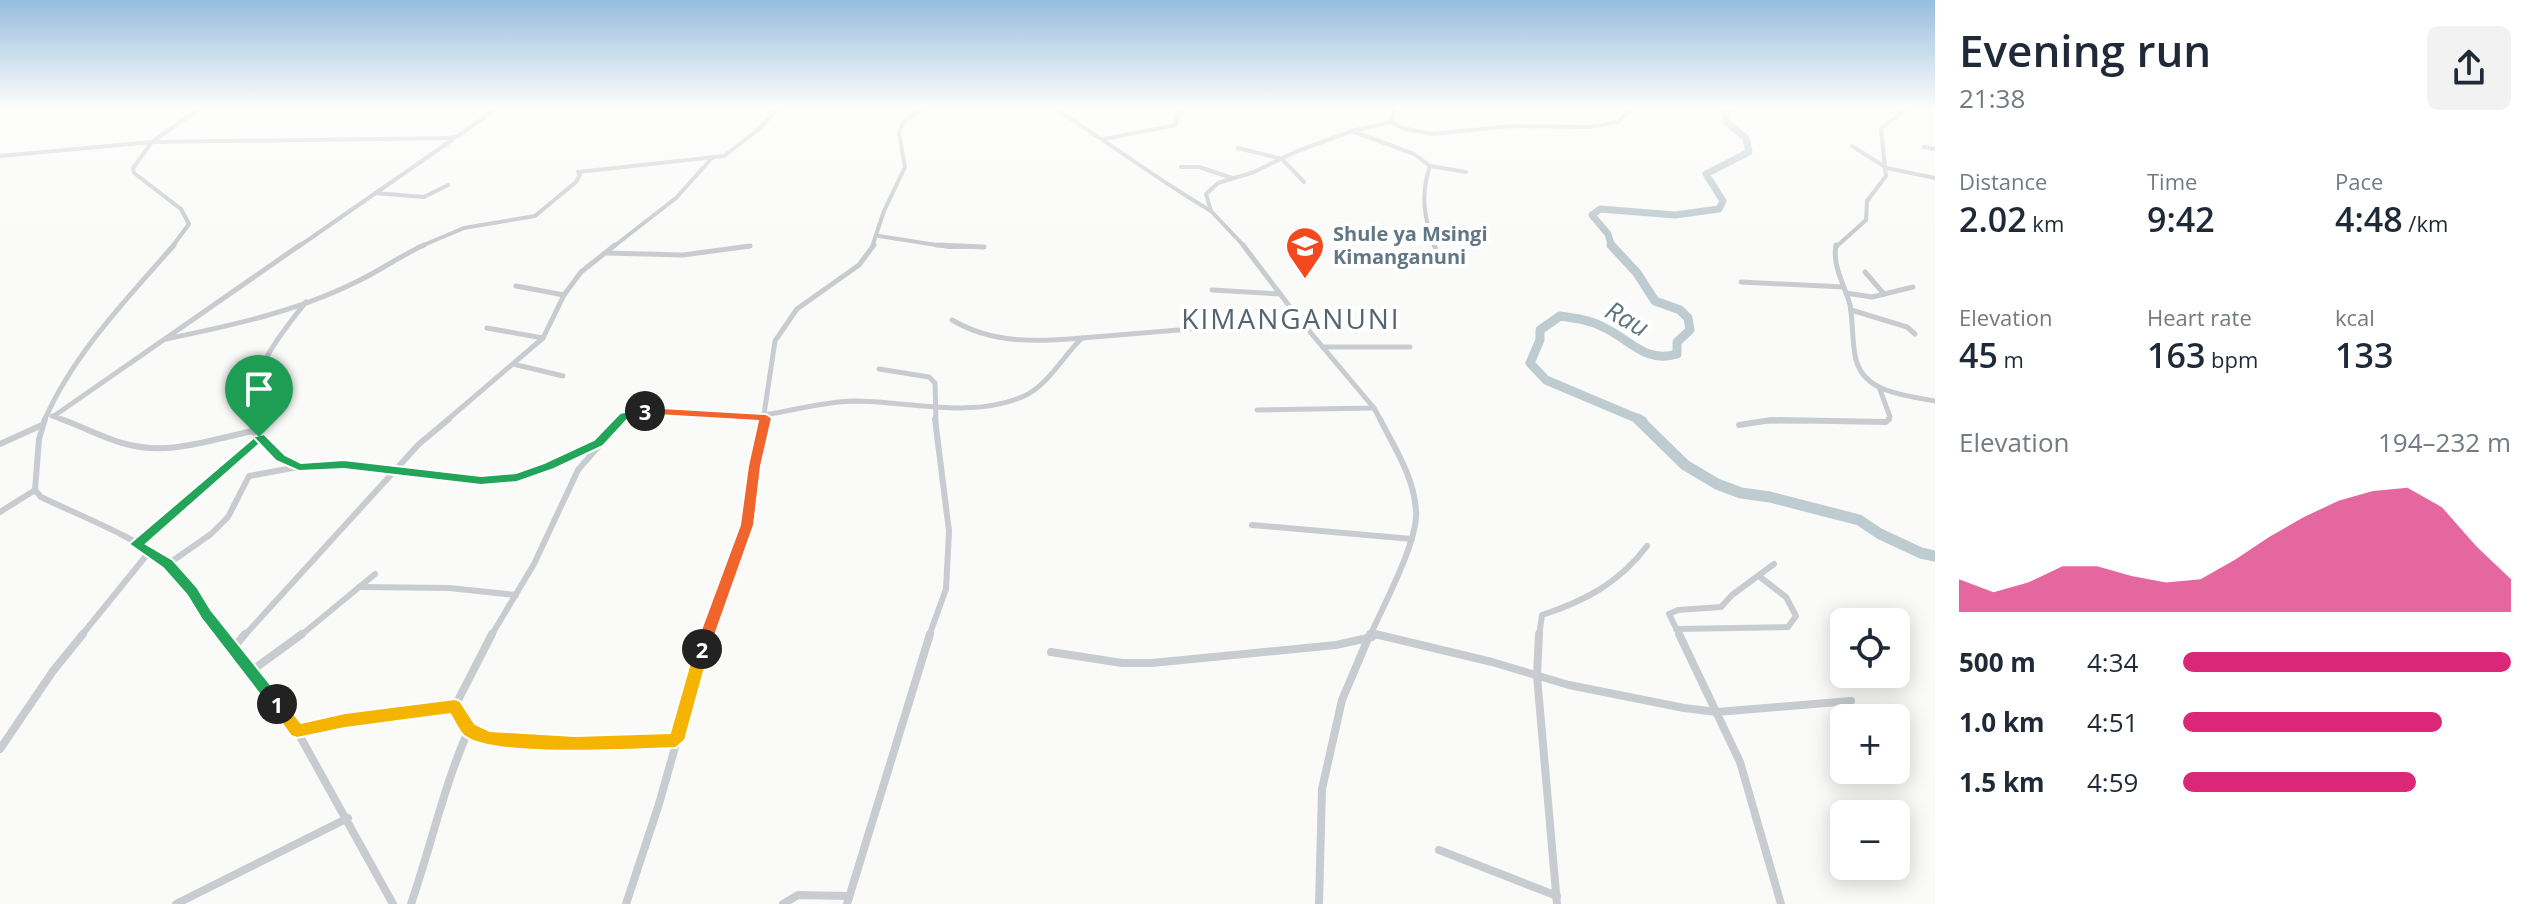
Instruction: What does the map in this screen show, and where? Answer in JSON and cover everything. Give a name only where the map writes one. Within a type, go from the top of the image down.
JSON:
[{"type":"street","points":[[0,156],[74,149]]},
{"type":"street","points":[[50,416],[55,394],[76,364],[189,224],[181,209],[133,171],[147,149]]},
{"type":"street","points":[[0,444],[42,425],[50,416],[439,149]]},
{"type":"street","points":[[166,339],[239,324],[306,302],[353,284],[415,249],[464,228],[535,216],[576,182],[580,175],[578,172],[712,158],[733,149]]},
{"type":"street","points":[[626,904],[714,610],[747,525],[777,336],[806,302],[859,265],[879,236],[884,211],[905,167],[902,149]]},
{"type":"street","points":[[1117,149],[1155,178],[1211,211],[1238,238],[1300,320],[1374,408],[1413,490],[1417,513],[1412,539],[1342,700],[1324,772],[1319,904]]},
{"type":"street","points":[[1243,149],[1282,159],[1304,182]]},
{"type":"street","points":[[1211,211],[1207,201],[1208,190],[1307,149]]},
{"type":"street","points":[[1401,149],[1415,153],[1430,166],[1466,172]]},
{"type":"street","points":[[1857,149],[1887,168],[1935,178]]},
{"type":"street","points":[[1883,149],[1887,168],[1884,184],[1867,201],[1868,217],[1835,247],[1835,259],[1851,310],[1858,370],[1879,387],[1935,401]]},
{"type":"street","points":[[234,647],[437,427],[543,338],[564,295],[586,267],[676,198],[712,158]]},
{"type":"street","points":[[1430,166],[1422,199],[1427,228],[1436,249]]},
{"type":"street","points":[[1181,167],[1199,167],[1232,178]]},
{"type":"street","points":[[375,193],[424,197],[448,185]]},
{"type":"street","points":[[879,236],[962,248],[984,247]]},
{"type":"street","points":[[607,253],[683,255],[750,246]]},
{"type":"street","points":[[1865,272],[1884,294]]},
{"type":"street","points":[[1741,282],[1845,290],[1872,297],[1913,287]]},
{"type":"street","points":[[516,286],[564,295]]},
{"type":"street","points":[[1212,290],[1280,294]]},
{"type":"street","points":[[299,467],[281,458],[253,431],[251,401],[259,372],[278,339],[306,302]]},
{"type":"street","points":[[1851,310],[1911,328],[1915,334]]},
{"type":"street","points":[[952,320],[975,333],[1008,340],[1082,338],[1300,320]]},
{"type":"street","points":[[487,328],[543,338]]},
{"type":"street","points":[[455,706],[559,516],[571,483],[598,443],[624,416],[634,412],[766,418],[837,401],[934,407],[981,405],[1021,397],[1049,378],[1082,338]]},
{"type":"street","points":[[1323,347],[1410,347]]},
{"type":"street","points":[[513,364],[563,376]]},
{"type":"street","points":[[783,904],[798,895],[848,900],[919,665],[946,589],[947,495],[933,379],[879,369]]},
{"type":"street","points":[[1739,425],[1771,420],[1889,421],[1879,387]]},
{"type":"street","points":[[1257,410],[1374,408]]},
{"type":"street","points":[[50,416],[143,448],[172,446],[253,431]]},
{"type":"street","points":[[42,425],[35,490],[41,497],[150,551],[168,564],[297,731],[393,904]]},
{"type":"street","points":[[136,544],[259,437]]},
{"type":"street","points":[[168,564],[211,534],[228,517],[249,476],[299,467],[344,465],[481,481],[505,479],[549,466],[598,443]]},
{"type":"street","points":[[0,512],[35,490]]},
{"type":"street","points":[[1252,525],[1412,539]]},
{"type":"street","points":[[1439,850],[1557,900],[1537,676],[1542,615],[1601,593],[1634,565],[1647,546]]},
{"type":"street","points":[[0,749],[53,671],[150,551]]},
{"type":"street","points":[[1774,564],[1760,577],[1727,596],[1721,607],[1669,612],[1740,762],[1781,904]]},
{"type":"street","points":[[250,672],[297,639],[375,574]]},
{"type":"street","points":[[1676,629],[1788,627],[1796,616],[1792,605],[1760,577]]},
{"type":"street","points":[[359,587],[449,588],[516,595]]},
{"type":"street","points":[[1051,652],[1122,663],[1152,663],[1336,645],[1372,635],[1653,703],[1717,712],[1851,701]]},
{"type":"street","points":[[455,706],[469,729],[488,738],[516,742],[676,740]]},
{"type":"street","points":[[297,731],[455,706]]},
{"type":"street","points":[[411,904],[432,843],[451,770],[469,729]]},
{"type":"street","points":[[176,904],[348,818]]},
{"type":"waterway","name":"Rau","points":[[1612,246],[1608,234],[1592,215],[1600,209],[1675,215],[1719,209],[1723,201],[1706,174],[1749,152],[1748,149]]},
{"type":"waterway","name":"Rau","points":[[1612,246],[1637,273],[1655,301],[1680,310],[1688,318],[1690,330],[1677,342],[1677,354],[1656,356],[1598,325],[1560,316],[1540,330],[1540,340],[1530,363],[1546,380],[1643,421]]},
{"type":"waterway","name":"Rau","points":[[1638,419],[1685,465],[1717,484],[1741,493],[1770,497],[1859,520],[1880,534],[1921,553],[1935,556]]},
{"type":"place","name":"Shule ya Msingi Kimanganuni","points":[[1305,280]]},
{"type":"district","name":"KIMANGANUNI","points":[[1291,319]]},
{"type":"route","points":[[634,412],[766,418],[754,466],[747,525],[714,610],[676,740],[575,743],[488,738],[469,729],[455,706],[297,731],[206,614],[192,591],[168,564],[136,544],[154,532],[183,502],[259,437],[289,464],[299,467],[344,465],[481,481],[517,477],[549,466],[598,443],[624,416],[634,412]]}]
